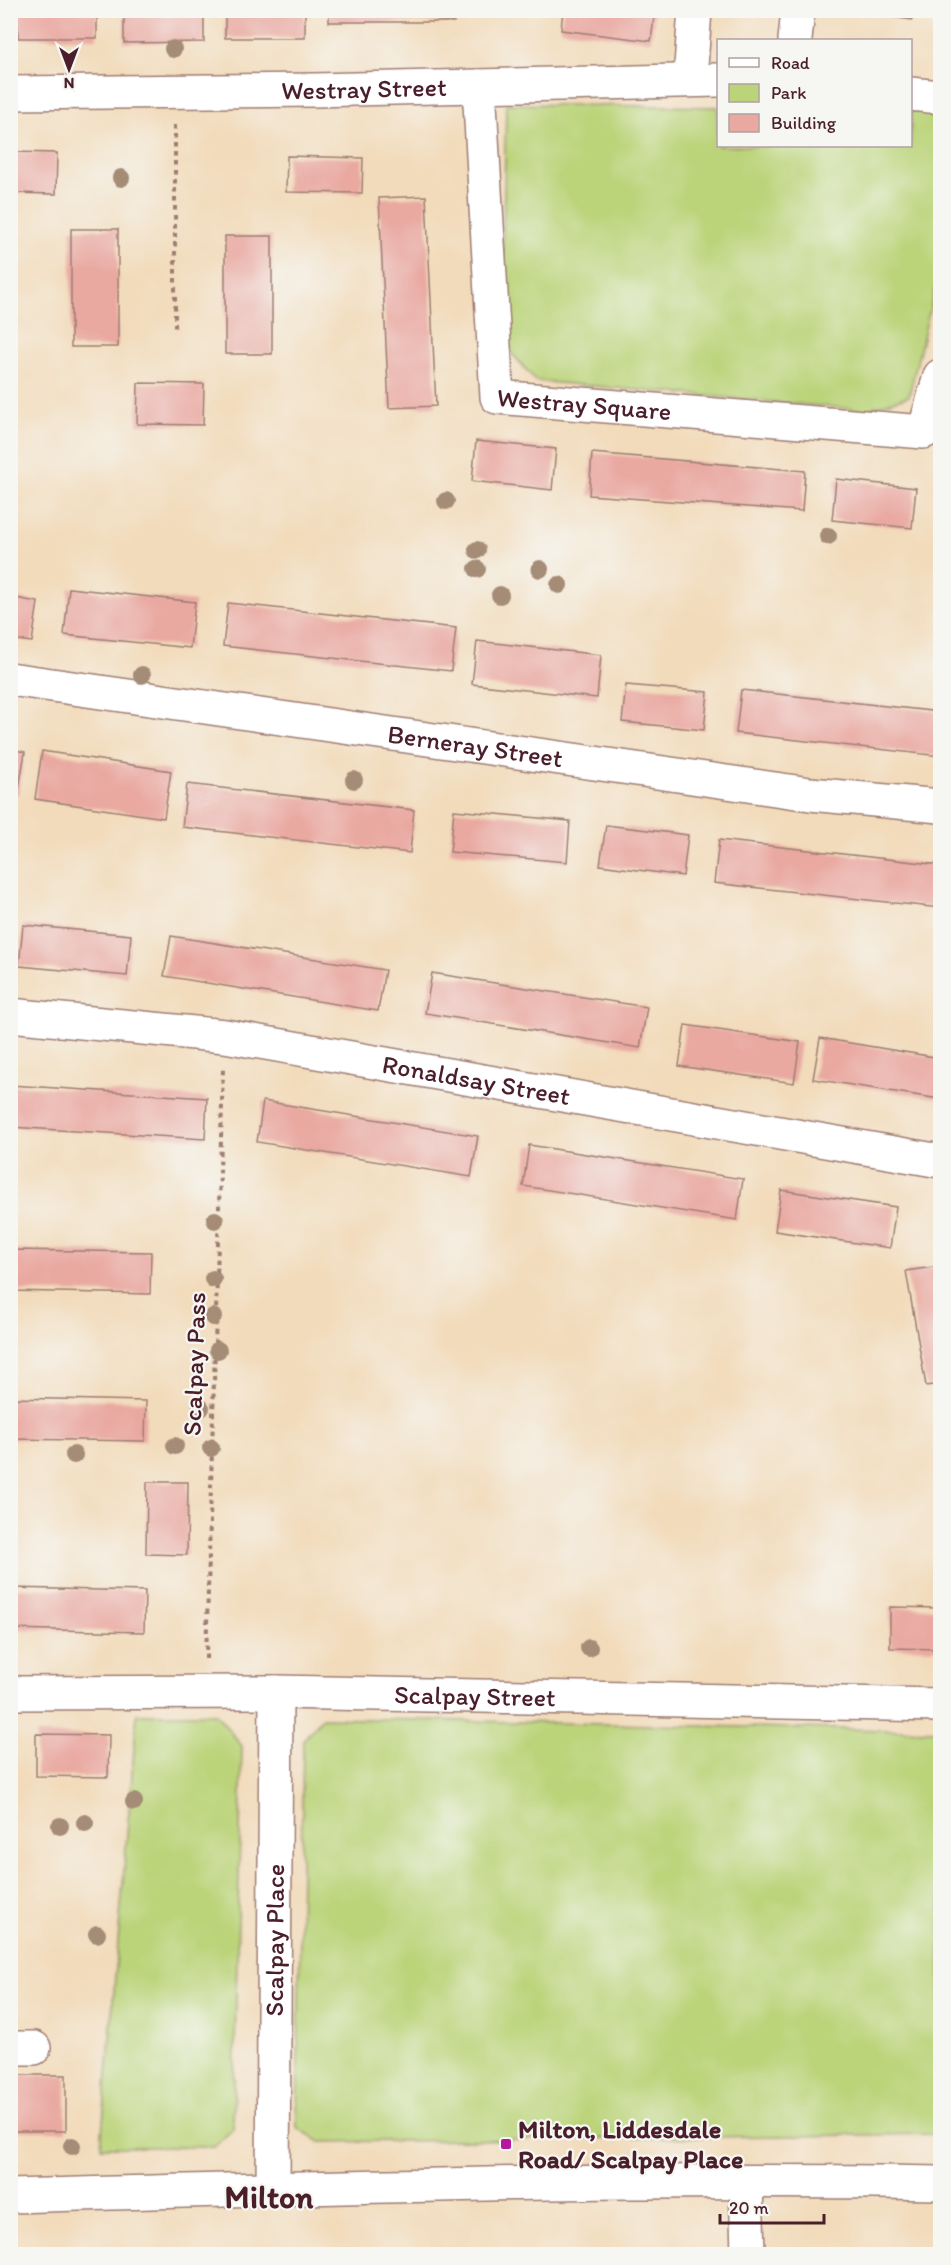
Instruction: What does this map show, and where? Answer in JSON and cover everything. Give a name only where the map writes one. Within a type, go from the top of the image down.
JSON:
[{"type":"street","points":[[695,10],[704,80]]},
{"type":"street","points":[[795,39],[798,10]]},
{"type":"street","name":"Westray Street","points":[[10,93],[704,80]]},
{"type":"street","name":"Westray Square","points":[[479,86],[497,397],[924,432],[940,376]]},
{"type":"street","points":[[912,94],[940,97]]},
{"type":"street","name":"Berneray Street","points":[[10,679],[810,794],[940,806]]},
{"type":"street","name":"Ronaldsay Street","points":[[10,1015],[225,1036],[940,1161]]},
{"type":"street","name":"Scalpay Street","points":[[10,1693],[276,1692],[940,1705]]},
{"type":"street","name":"Scalpay Place","points":[[273,2188],[276,1692]]},
{"type":"street","points":[[746,2182],[748,2254]]},
{"type":"street","points":[[10,2196],[273,2188],[746,2182],[940,2183]]},
{"type":"path","points":[[175,91],[175,330]]},
{"type":"path","name":"Scalpay Pass","points":[[205,1692],[221,1093],[225,1036]]},
{"type":"green space","points":[[506,104],[717,107],[717,147],[912,147],[912,111],[940,111],[940,266],[909,396],[865,410],[536,381],[501,341]]},
{"type":"green space","points":[[137,1714],[216,1714],[242,1746],[233,2129],[214,2147],[101,2147]]},
{"type":"green space","points":[[322,1718],[940,1731],[940,2134],[320,2142],[297,2127],[303,1740]]},
{"type":"building","points":[[17,10],[97,10],[97,38],[18,38]]},
{"type":"building","points":[[124,10],[204,10],[204,42],[124,43]]},
{"type":"building","points":[[225,10],[305,10],[305,38],[225,38]]},
{"type":"building","points":[[329,10],[454,10],[454,22],[329,22]]},
{"type":"building","points":[[563,10],[655,10],[651,41],[561,30]]},
{"type":"building","points":[[841,10],[914,10],[912,20]]},
{"type":"building","points":[[10,152],[57,153],[56,194],[10,193]]},
{"type":"building","points":[[287,156],[363,158],[362,193],[286,192]]},
{"type":"building","points":[[426,196],[436,406],[389,408],[379,198]]},
{"type":"building","points":[[71,229],[118,229],[118,347],[71,347]]},
{"type":"building","points":[[225,236],[272,236],[272,354],[225,354]]},
{"type":"building","points":[[138,383],[204,384],[203,425],[137,424]]},
{"type":"building","points":[[476,441],[556,449],[552,490],[472,481]]},
{"type":"building","points":[[592,453],[805,471],[802,511],[589,495]]},
{"type":"building","points":[[836,479],[916,488],[912,528],[832,520]]},
{"type":"building","points":[[69,588],[195,602],[190,648],[64,635]]},
{"type":"building","points":[[10,597],[38,602],[32,642],[10,639]]},
{"type":"building","points":[[228,603],[456,628],[451,671],[223,646]]},
{"type":"building","points":[[477,641],[601,655],[597,698],[472,684]]},
{"type":"building","points":[[626,685],[708,692],[704,730],[622,722]]},
{"type":"building","points":[[741,690],[940,712],[940,756],[736,733]]},
{"type":"building","points":[[10,749],[25,752],[18,795],[10,794]]},
{"type":"building","points":[[42,751],[171,771],[164,818],[35,799]]},
{"type":"building","points":[[187,784],[414,810],[410,853],[182,827]]},
{"type":"building","points":[[454,810],[570,821],[567,862],[450,852]]},
{"type":"building","points":[[606,825],[688,835],[683,876],[600,865]]},
{"type":"building","points":[[719,840],[940,865],[940,908],[714,883]]},
{"type":"building","points":[[23,925],[131,935],[127,976],[19,966]]},
{"type":"building","points":[[171,936],[385,970],[378,1011],[164,976]]},
{"type":"building","points":[[432,973],[647,1007],[640,1048],[425,1013]]},
{"type":"building","points":[[685,1025],[800,1042],[794,1083],[679,1066]]},
{"type":"building","points":[[820,1038],[940,1058],[940,1099],[813,1079]]},
{"type":"building","points":[[10,1085],[207,1098],[205,1139],[10,1127]]},
{"type":"building","points":[[263,1101],[478,1136],[471,1177],[257,1142]]},
{"type":"building","points":[[529,1145],[743,1179],[737,1220],[523,1186]]},
{"type":"building","points":[[781,1190],[896,1207],[890,1248],[775,1231]]},
{"type":"building","points":[[10,1250],[151,1252],[150,1294],[10,1291]]},
{"type":"building","points":[[940,1266],[940,1384],[926,1386],[906,1271]]},
{"type":"building","points":[[10,1398],[146,1401],[145,1441],[10,1439]]},
{"type":"building","points":[[147,1482],[188,1482],[187,1555],[146,1554]]},
{"type":"building","points":[[10,1588],[145,1591],[144,1632],[10,1629]]},
{"type":"building","points":[[890,1607],[940,1608],[940,1649],[890,1648]]},
{"type":"building","points":[[36,1734],[109,1735],[108,1777],[36,1776]]},
{"type":"building","points":[[10,2075],[66,2075],[66,2131],[10,2131]]},
{"type":"place","name":"Milton, Liddesdale Road/ Scalpay Place","points":[[506,2144]]},
{"type":"district","name":"Milton","points":[[269,2197]]}]
